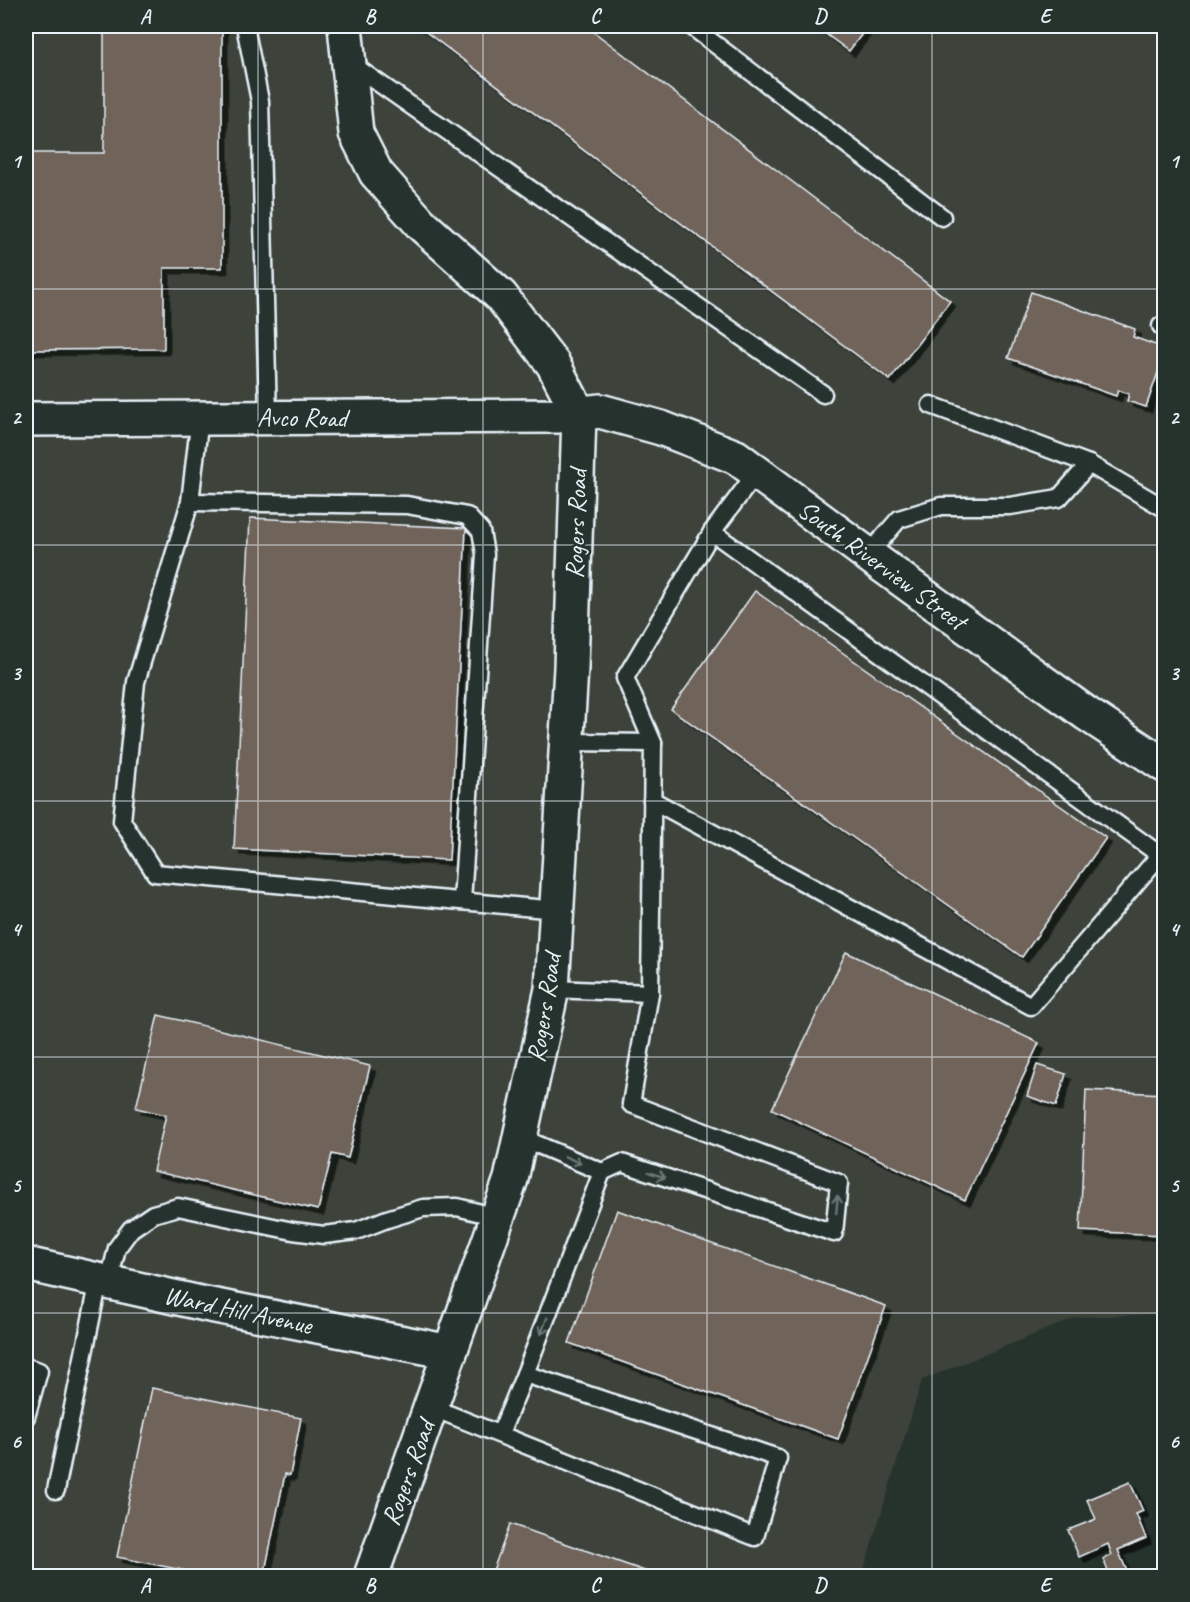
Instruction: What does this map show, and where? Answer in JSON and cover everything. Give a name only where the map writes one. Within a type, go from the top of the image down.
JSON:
[{"type":"street","points":[[345,26],[356,132],[376,173],[422,225],[501,296],[553,364],[579,414]]},
{"type":"street","name":"South Riverview Street","points":[[579,414],[600,411],[661,428],[736,457],[1087,714],[1164,765]]},
{"type":"street","name":"Avco Road","points":[[26,419],[557,416],[579,414]]},
{"type":"street","name":"Rogers Road","points":[[371,1576],[511,1179],[552,988],[571,668],[579,414]]},
{"type":"street","name":"Ward Hill Avenue","points":[[26,1264],[205,1304],[450,1352]]},
{"type":"lane","points":[[245,26],[260,101],[268,418]]},
{"type":"lane","points":[[692,26],[942,217]]},
{"type":"lane","points":[[349,63],[823,394]]},
{"type":"lane","points":[[931,405],[1089,464],[1164,508]]},
{"type":"lane","points":[[200,417],[190,502],[136,682],[123,809],[122,821],[156,873],[557,910]]},
{"type":"lane","points":[[868,555],[899,519],[941,506],[1010,506],[1059,498],[1089,464]]},
{"type":"lane","points":[[500,1434],[602,1172],[622,1163],[834,1233],[839,1183],[631,1104],[650,993],[653,743],[626,678],[712,532],[757,472]]},
{"type":"lane","points":[[190,502],[407,505],[467,516],[480,531],[485,554],[462,901]]},
{"type":"lane","points":[[652,800],[1031,1006],[1162,852],[712,532]]},
{"type":"lane","points":[[567,742],[653,743]]},
{"type":"lane","points":[[552,988],[650,993]]},
{"type":"lane","points":[[520,1137],[602,1172]]},
{"type":"lane","points":[[56,1490],[104,1281],[117,1248],[131,1229],[153,1214],[178,1207],[293,1231],[324,1235],[356,1231],[423,1208],[457,1207],[497,1217]]},
{"type":"lane","points":[[26,1367],[39,1371],[26,1417]]},
{"type":"lane","points":[[431,1407],[755,1537],[778,1458],[525,1374]]},
{"type":"shaded area","points":[[26,26],[1161,26],[1164,30],[1164,1314],[1077,1317],[922,1380],[862,1576],[26,1576]]},
{"type":"building","points":[[104,26],[222,26],[222,268],[164,268],[164,349],[26,350],[26,153],[104,153]]},
{"type":"building","points":[[418,26],[586,26],[950,301],[890,380]]},
{"type":"building","points":[[815,26],[868,26],[849,51]]},
{"type":"building","points":[[1031,292],[1135,329],[1133,337],[1164,348],[1164,355],[1146,407],[1127,401],[1129,394],[1118,390],[1116,396],[1008,358]]},
{"type":"building","points":[[250,518],[466,528],[449,860],[234,849]]},
{"type":"building","points":[[755,591],[1106,838],[1022,957],[671,709]]},
{"type":"building","points":[[846,952],[1039,1043],[965,1200],[772,1109]]},
{"type":"building","points":[[158,1015],[370,1066],[348,1158],[332,1154],[318,1210],[153,1171],[166,1115],[136,1108]]},
{"type":"building","points":[[1037,1065],[1066,1074],[1056,1106],[1027,1096]]},
{"type":"building","points":[[1086,1090],[1164,1094],[1164,1235],[1080,1231]]},
{"type":"building","points":[[617,1210],[886,1306],[838,1439],[569,1343]]},
{"type":"building","points":[[152,1388],[301,1418],[290,1475],[285,1474],[264,1576],[212,1576],[117,1557]]},
{"type":"building","points":[[1130,1482],[1143,1511],[1136,1514],[1146,1538],[1118,1550],[1129,1576],[1097,1576],[1108,1571],[1103,1559],[1112,1555],[1108,1544],[1079,1557],[1068,1530],[1096,1519],[1087,1500]]},
{"type":"building","points":[[510,1524],[659,1576],[491,1576]]}]
